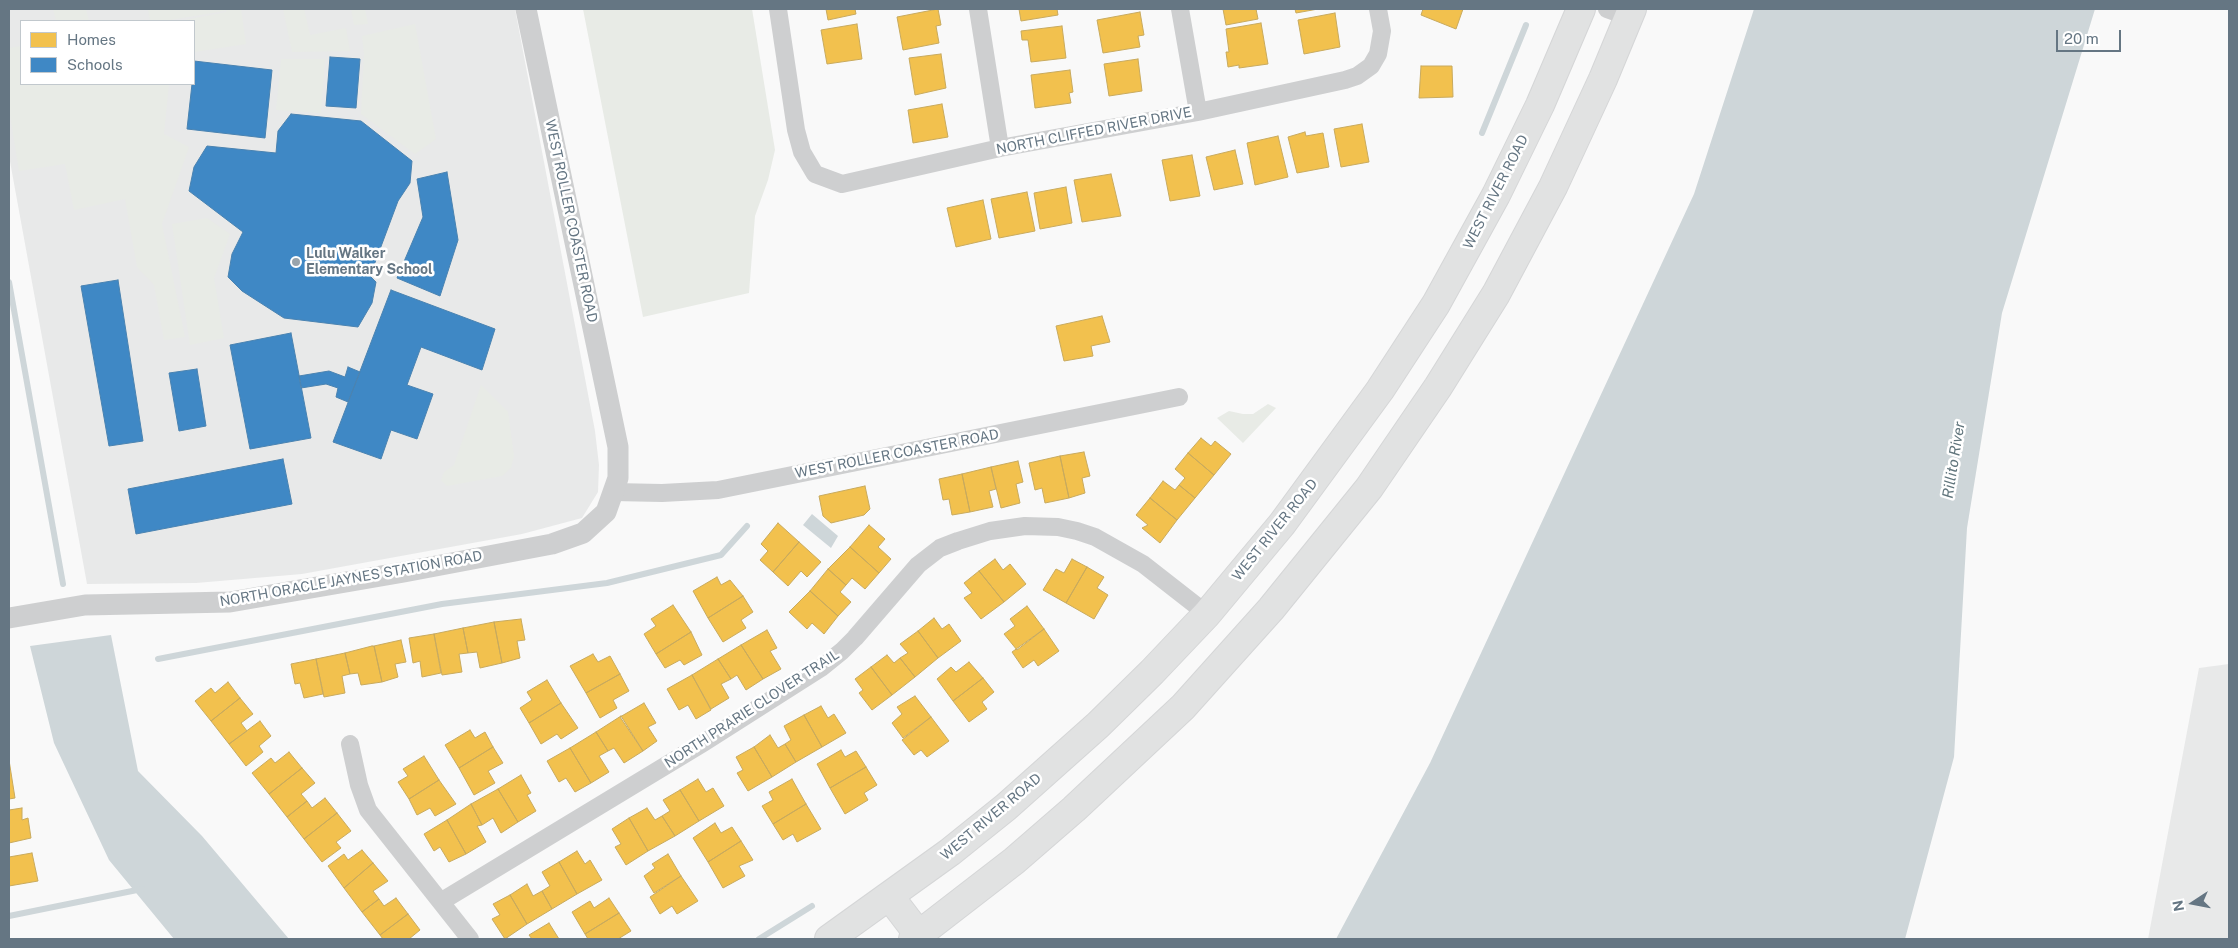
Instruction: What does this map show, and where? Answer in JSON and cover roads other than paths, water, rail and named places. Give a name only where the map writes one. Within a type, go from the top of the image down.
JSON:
[{"type":"main road","name":"WEST RIVER ROAD","points":[[829,939],[890,897],[950,852],[1061,758],[1152,672],[1207,614],[1282,524],[1380,390],[1436,304],[1491,204],[1520,146],[1540,105],[1581,9]]},
{"type":"main road","points":[[890,897],[916,937],[1014,861],[1074,809],[1183,707],[1271,609],[1369,488],[1438,387],[1496,294],[1553,187],[1604,79],[1623,11]]},
{"type":"street","name":"WEST ROLLER COASTER ROAD","points":[[526,9],[618,447],[618,478],[606,512]]},
{"type":"street","name":"NORTH CLIFFED RIVER DRIVE","points":[[778,9],[799,144],[813,179],[842,184],[1000,148],[1198,112],[1345,80],[1376,70],[1382,31],[1378,9]]},
{"type":"street","points":[[978,9],[1000,148]]},
{"type":"street","points":[[1180,9],[1198,112]]},
{"type":"street","name":"WEST ROLLER COASTER ROAD","points":[[613,492],[662,493],[718,490],[1180,397]]},
{"type":"street","name":"NORTH ORACLE JAYNES STATION ROAD","points":[[9,618],[85,605],[230,602],[404,572],[552,544],[583,533],[606,512]]},
{"type":"street","name":"NORTH PRARIE CLOVER TRAIL","points":[[442,901],[704,743],[821,668],[855,638],[918,565],[940,548],[958,541],[990,531],[1024,526],[1058,527],[1077,531],[1095,537],[1143,564],[1207,614]]},
{"type":"street","points":[[350,744],[359,784],[368,810],[442,901],[470,939]]},
{"type":"water","name":"Rillito River","points":[[1754,9],[2095,9],[2002,313],[1967,528],[1954,757],[1905,939],[1336,939],[1430,763],[1694,194]]},
{"type":"water","points":[[812,514],[838,536],[831,548],[803,525]]},
{"type":"water","points":[[111,635],[138,771],[202,836],[289,939],[174,939],[109,860],[54,743],[30,646]]},
{"type":"waterway","points":[[1482,133],[1526,25]]},
{"type":"waterway","points":[[9,282],[63,584]]},
{"type":"waterway","points":[[158,659],[442,604],[607,583],[721,555],[747,526]]},
{"type":"waterway","points":[[9,916],[142,889]]},
{"type":"waterway","points":[[759,939],[812,906]]},
{"type":"place","name":"Lulu Walker Elementary School","points":[[296,262]]}]
